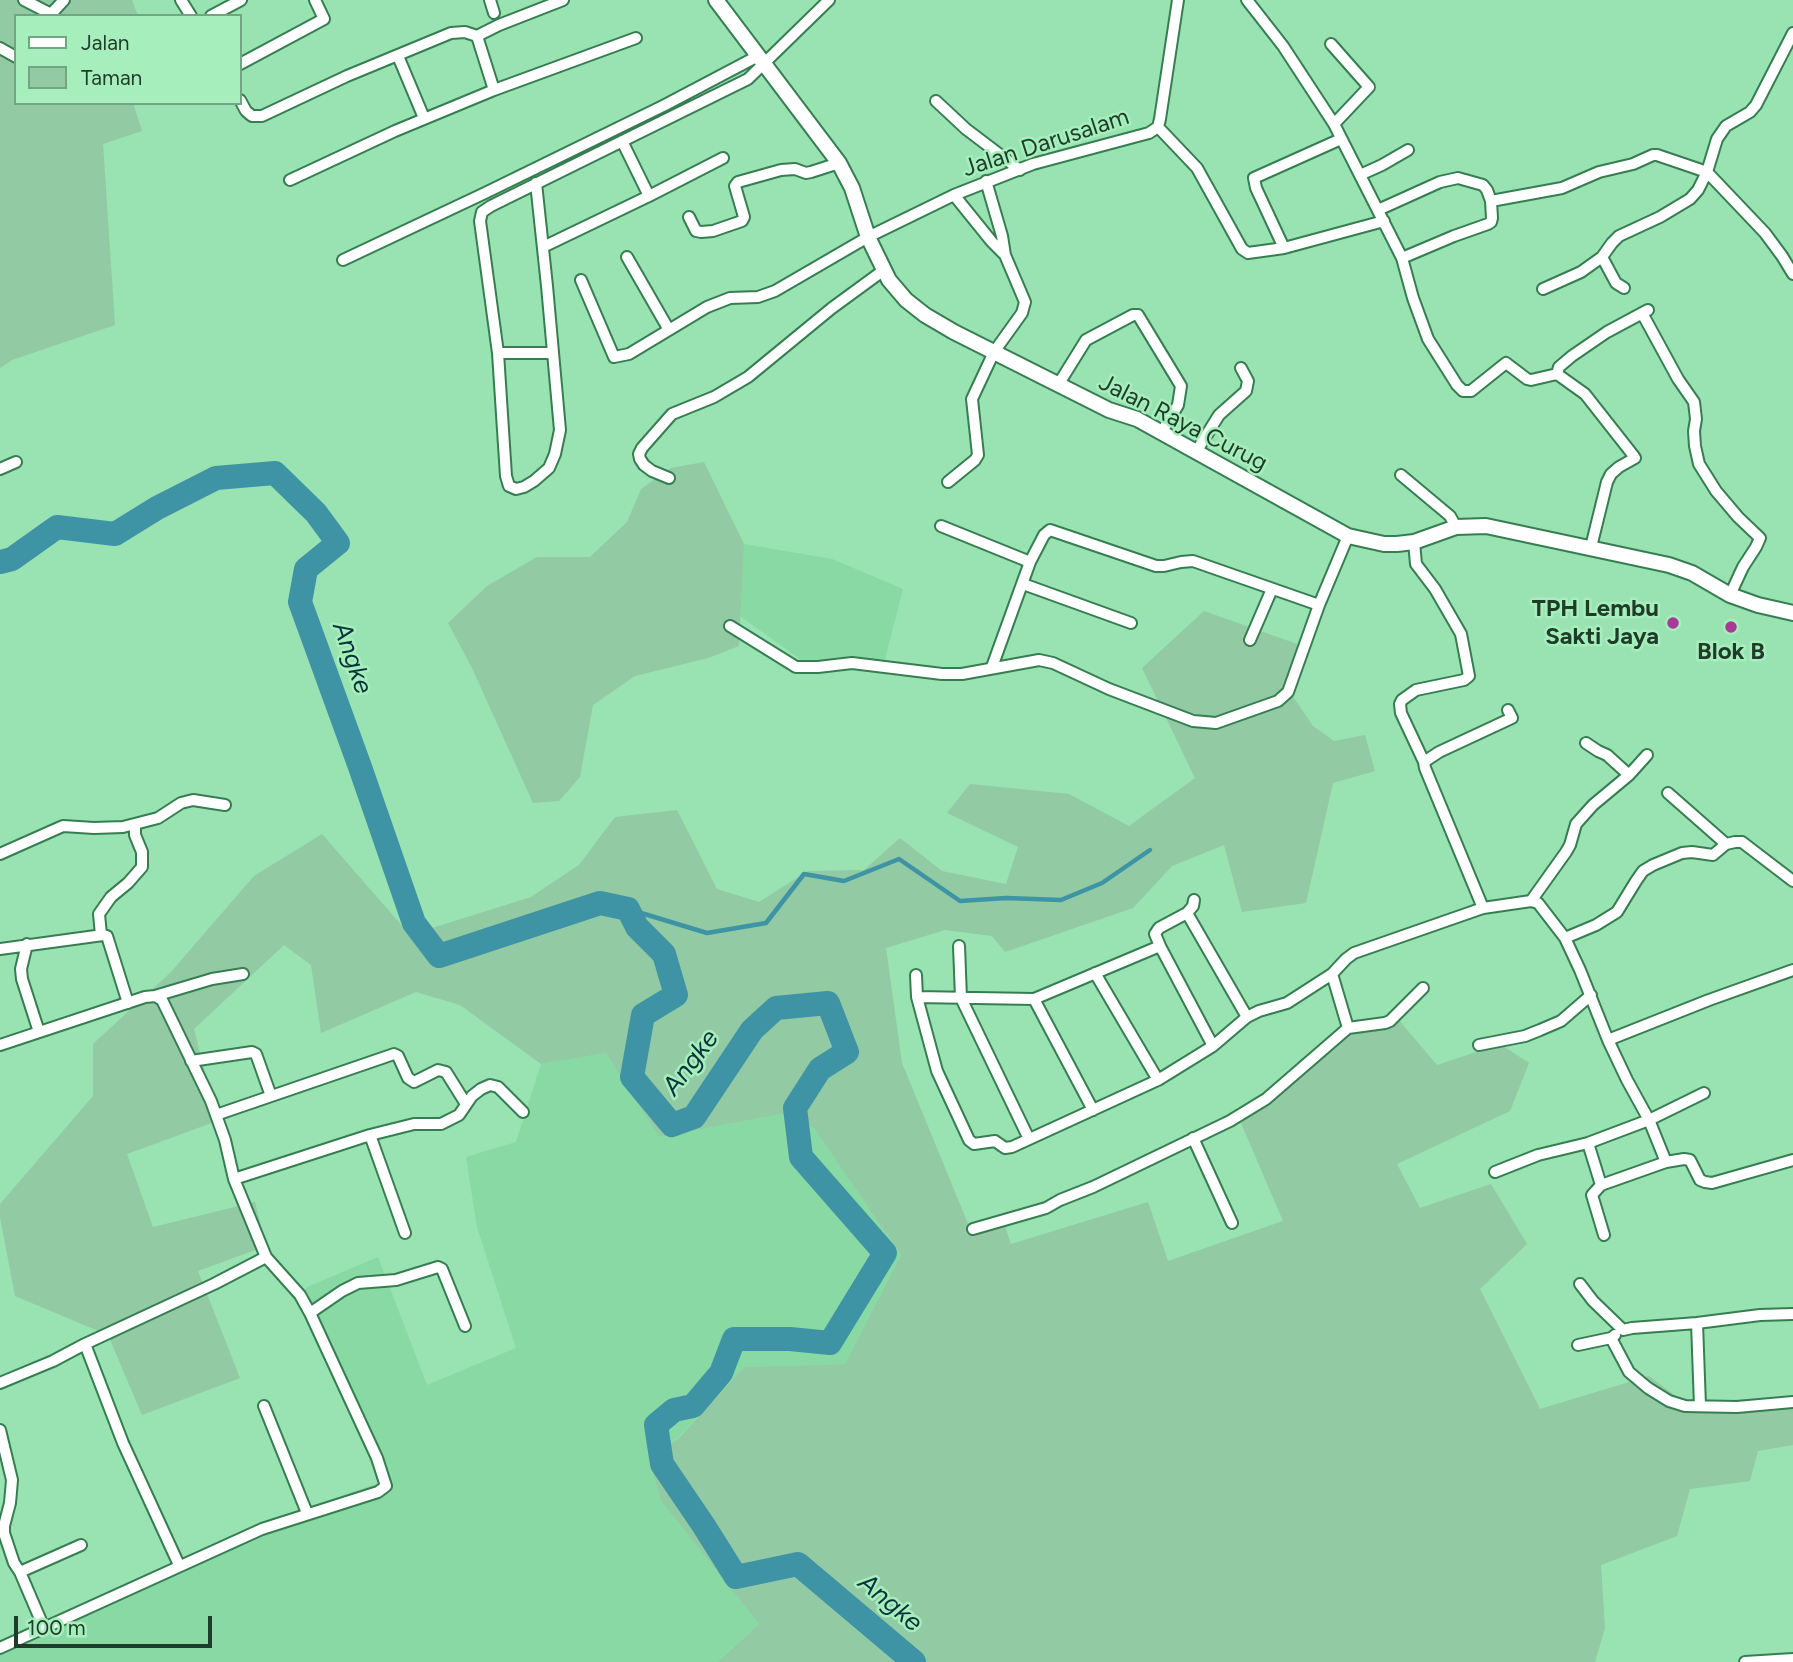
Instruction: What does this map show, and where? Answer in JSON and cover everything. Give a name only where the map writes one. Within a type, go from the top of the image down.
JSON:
[{"type":"main road","name":"Jalan Raya Curug","points":[[716,0],[839,163],[889,280],[906,300],[954,332],[1110,410],[1137,419],[1348,536],[1397,544],[1414,542],[1456,527],[1486,526],[1683,569],[1730,595],[1793,613]]},
{"type":"street","points":[[24,0],[50,14]]},
{"type":"street","points":[[53,14],[64,0]]},
{"type":"street","points":[[181,0],[187,14]]},
{"type":"street","points":[[215,14],[241,0]]},
{"type":"street","points":[[242,63],[324,19],[315,0]]},
{"type":"street","points":[[490,0],[494,13]]},
{"type":"street","points":[[477,37],[499,24],[563,0]]},
{"type":"street","points":[[536,183],[560,430],[549,468],[534,481],[516,489],[509,486],[506,475],[498,353],[480,221],[482,212],[491,205],[748,79],[761,60],[829,0]]},
{"type":"street","name":"Jalan Darusalam","points":[[581,280],[614,357],[629,354],[707,307],[730,298],[758,297],[775,291],[869,237],[986,181],[1073,152],[1149,133],[1158,127],[1178,0]]},
{"type":"street","points":[[1247,0],[1283,46],[1334,124],[1402,258],[1427,339],[1451,378],[1463,391],[1471,391],[1506,363],[1531,380],[1557,374],[1585,394],[1626,444],[1634,458],[1611,474],[1607,482],[1591,547]]},
{"type":"street","points":[[242,104],[252,116],[262,116],[347,76],[458,31],[477,37],[494,90]]},
{"type":"street","points":[[1542,289],[1581,272],[1602,257],[1619,236],[1660,218],[1690,199],[1707,172],[1717,139],[1726,126],[1750,112],[1756,105],[1793,33]]},
{"type":"street","points":[[290,180],[424,118],[636,38]]},
{"type":"street","points":[[1331,44],[1369,87],[1334,124]]},
{"type":"street","points":[[398,56],[424,118]]},
{"type":"street","points":[[342,260],[761,60]]},
{"type":"street","points":[[936,101],[966,129],[1020,170]]},
{"type":"street","points":[[1158,127],[1197,168],[1242,249],[1248,253],[1284,248],[1384,221]]},
{"type":"street","points":[[1284,248],[1256,188],[1254,178],[1341,139]]},
{"type":"street","points":[[621,141],[649,196]]},
{"type":"street","points":[[1360,175],[1408,150]]},
{"type":"street","points":[[1491,201],[1562,188],[1599,172],[1657,155],[1707,172],[1765,233],[1793,274]]},
{"type":"street","points":[[543,247],[723,158]]},
{"type":"street","points":[[688,217],[696,231],[701,232],[713,231],[742,221],[744,215],[735,186],[738,182],[781,170],[811,172],[839,163]]},
{"type":"street","points":[[1378,210],[1458,178],[1483,185],[1487,190],[1493,218],[1488,225],[1402,258]]},
{"type":"street","points":[[948,482],[978,455],[972,399],[994,352],[1022,313],[1024,302],[1005,255],[986,181]]},
{"type":"street","points":[[954,195],[1005,255]]},
{"type":"street","points":[[627,257],[669,330]]},
{"type":"street","points":[[1602,257],[1616,283],[1624,288]]},
{"type":"street","points":[[668,478],[644,465],[639,454],[672,414],[714,397],[748,377],[832,308],[884,270]]},
{"type":"street","points":[[1557,374],[1559,367],[1572,356],[1607,332],[1645,312],[1678,379],[1694,402],[1695,446],[1699,464],[1716,491],[1760,538],[1730,595]]},
{"type":"street","points":[[1058,385],[1086,340],[1133,315],[1138,315],[1181,386],[1178,405],[1161,433]]},
{"type":"street","points":[[498,353],[552,353]]},
{"type":"street","points":[[1196,452],[1219,415],[1246,391],[1248,381],[1241,368]]},
{"type":"street","points":[[0,469],[16,462]]},
{"type":"street","points":[[1401,475],[1450,516],[1456,527]]},
{"type":"street","points":[[941,526],[1030,562]]},
{"type":"street","points":[[992,667],[1030,562],[1044,535],[1050,530],[1156,566],[1193,561],[1319,605]]},
{"type":"street","points":[[730,626],[796,667],[852,663],[962,674],[1039,660],[1053,663],[1109,689],[1193,720],[1216,723],[1278,701],[1288,692],[1319,605],[1348,536]]},
{"type":"street","points":[[1414,542],[1416,564],[1435,589],[1461,634],[1469,676],[1416,690],[1402,700],[1401,713],[1424,762],[1483,908]]},
{"type":"street","points":[[1023,584],[1131,623]]},
{"type":"street","points":[[1250,640],[1272,589]]},
{"type":"street","points":[[1424,762],[1439,752],[1512,718],[1508,710]]},
{"type":"street","points":[[1586,743],[1607,755],[1629,775]]},
{"type":"street","points":[[1531,901],[1566,852],[1576,824],[1647,755]]},
{"type":"street","points":[[1668,793],[1726,844]]},
{"type":"street","points":[[0,854],[63,826],[94,828],[135,825],[158,818],[186,800],[225,805]]},
{"type":"street","points":[[101,935],[99,914],[111,897],[142,867],[142,852],[135,835],[135,825]]},
{"type":"street","points":[[1565,937],[1596,925],[1617,912],[1643,871],[1653,864],[1682,853],[1713,855],[1726,844],[1742,842],[1793,881]]},
{"type":"street","points":[[1194,900],[1187,913],[1159,928],[1155,934],[1213,1046]]},
{"type":"street","points":[[916,975],[917,997],[937,1071],[969,1140],[974,1144],[995,1141],[1005,1148],[1158,1080],[1213,1046],[1247,1017],[1287,1003],[1332,974],[1354,953],[1483,908],[1531,901],[1543,907],[1565,937],[1608,1040],[1649,1120],[1666,1162]]},
{"type":"street","points":[[1187,913],[1247,1017]]},
{"type":"street","points":[[0,949],[107,936],[128,1003]]},
{"type":"street","points":[[27,944],[21,969],[22,979],[38,1032]]},
{"type":"street","points":[[959,946],[961,998],[1029,1139]]},
{"type":"street","points":[[917,997],[1034,999],[1160,946]]},
{"type":"street","points":[[1608,1040],[1793,970]]},
{"type":"street","points":[[1095,973],[1158,1080]]},
{"type":"street","points":[[0,1045],[145,997],[212,979],[243,974]]},
{"type":"street","points":[[1332,974],[1348,1028]]},
{"type":"street","points":[[973,1229],[1046,1208],[1060,1199],[1117,1176],[1230,1121],[1266,1099],[1348,1028],[1390,1021],[1423,988]]},
{"type":"street","points":[[1479,1045],[1541,1030],[1561,1021],[1591,995]]},
{"type":"street","points":[[0,1648],[262,1528],[378,1492],[386,1486],[377,1458],[310,1313],[300,1295],[266,1257],[234,1179],[225,1140],[211,1101],[166,1006],[155,996]]},
{"type":"street","points":[[1034,999],[1093,1110]]},
{"type":"street","points":[[191,1061],[252,1052],[256,1054],[271,1096]]},
{"type":"street","points":[[216,1115],[394,1054],[398,1056],[408,1078],[414,1082],[438,1070],[446,1072],[466,1104]]},
{"type":"street","points":[[234,1179],[370,1135],[414,1124],[442,1124],[459,1115],[481,1089],[490,1085],[498,1087],[523,1111]]},
{"type":"street","points":[[1495,1171],[1538,1155],[1588,1143],[1649,1120],[1704,1093]]},
{"type":"street","points":[[370,1135],[405,1234]]},
{"type":"street","points":[[1193,1138],[1232,1223]]},
{"type":"street","points":[[1588,1143],[1601,1185]]},
{"type":"street","points":[[1605,1235],[1592,1195],[1601,1185],[1666,1162],[1684,1159],[1690,1160],[1700,1180],[1705,1182],[1793,1160]]},
{"type":"street","points":[[0,1383],[53,1361],[266,1257]]},
{"type":"street","points":[[310,1313],[358,1283],[396,1280],[438,1267],[442,1269],[466,1326]]},
{"type":"street","points":[[1580,1284],[1593,1301],[1623,1330]]},
{"type":"street","points":[[1578,1345],[1611,1338],[1632,1328],[1793,1314]]},
{"type":"street","points":[[1698,1323],[1700,1406]]},
{"type":"street","points":[[1611,1338],[1629,1372],[1669,1401],[1685,1406],[1737,1407],[1793,1402]]},
{"type":"street","points":[[85,1344],[123,1443],[179,1565]]},
{"type":"street","points":[[264,1406],[307,1513]]},
{"type":"street","points":[[0,1430],[12,1480],[4,1533],[44,1628]]},
{"type":"street","points":[[20,1573],[82,1545]]},
{"type":"street","points":[[1745,1662],[1793,1659]]},
{"type":"shaded area","points":[[744,544],[832,559],[903,589],[885,659],[804,662],[740,616]]},
{"type":"shaded area","points":[[606,1053],[659,1137],[781,1114],[813,1127],[901,1255],[845,1364],[744,1367],[677,1439],[648,1456],[661,1501],[759,1624],[718,1660],[719,1662],[0,1662],[0,1643],[271,1520],[387,1480],[305,1288],[378,1257],[427,1385],[516,1348],[477,1227],[466,1157],[516,1142],[541,1064]]},
{"type":"green space","points":[[0,0],[132,0],[137,14],[14,14],[14,105],[134,105],[142,131],[103,144],[115,325],[12,360],[0,368]]},
{"type":"green space","points":[[704,462],[744,544],[739,646],[708,658],[635,676],[593,705],[580,777],[559,801],[533,803],[472,668],[448,623],[487,586],[537,557],[590,557],[627,522],[641,489],[671,468]]},
{"type":"green space","points":[[1204,611],[1300,645],[1289,691],[1313,726],[1334,741],[1365,735],[1375,771],[1333,783],[1306,903],[1242,912],[1224,845],[1172,866],[1133,908],[1005,952],[992,936],[945,930],[886,948],[902,1063],[971,1231],[1002,1218],[1011,1244],[1148,1202],[1168,1261],[1283,1221],[1241,1123],[1348,1032],[1398,1019],[1437,1065],[1500,1044],[1529,1063],[1510,1111],[1397,1164],[1420,1208],[1491,1184],[1527,1244],[1480,1289],[1540,1409],[1649,1376],[1685,1403],[1793,1396],[1793,1445],[1758,1451],[1750,1481],[1690,1489],[1677,1536],[1601,1565],[1605,1628],[1595,1662],[719,1662],[759,1624],[661,1501],[648,1456],[678,1439],[744,1367],[845,1364],[901,1255],[813,1127],[781,1114],[659,1137],[606,1053],[541,1064],[460,1005],[416,992],[321,1033],[311,965],[284,945],[194,1029],[217,1121],[127,1154],[153,1227],[255,1202],[266,1246],[198,1271],[240,1378],[142,1415],[108,1335],[15,1296],[0,1204],[93,1096],[93,1044],[171,972],[254,876],[322,834],[410,935],[531,897],[579,865],[615,817],[677,810],[717,889],[759,902],[808,871],[864,870],[900,838],[942,871],[1006,884],[1018,847],[947,813],[970,784],[1069,794],[1129,826],[1195,778],[1142,668]]},
{"type":"waterway","name":"Angke","points":[[0,562],[12,559],[57,527],[115,534],[157,508],[216,478],[275,473],[316,513],[338,543],[306,569],[300,602],[414,923],[439,956],[600,903],[628,909],[637,927],[664,954],[676,995],[643,1015],[632,1077],[672,1125],[694,1117],[752,1030],[776,1008],[828,1003],[847,1052],[820,1069],[795,1108],[801,1157],[885,1253],[830,1343],[790,1339],[734,1339],[721,1373],[693,1406],[674,1410],[656,1425],[662,1464],[736,1577],[798,1564],[914,1662]]},
{"type":"waterway","points":[[628,909],[707,933],[766,923],[804,874],[844,881],[899,859],[960,901],[1006,898],[1061,900],[1102,883],[1150,850]]},
{"type":"place","name":"TPH Lembu Sakti Jaya","points":[[1673,623]]},
{"type":"place","name":"Blok B","points":[[1731,627]]}]
